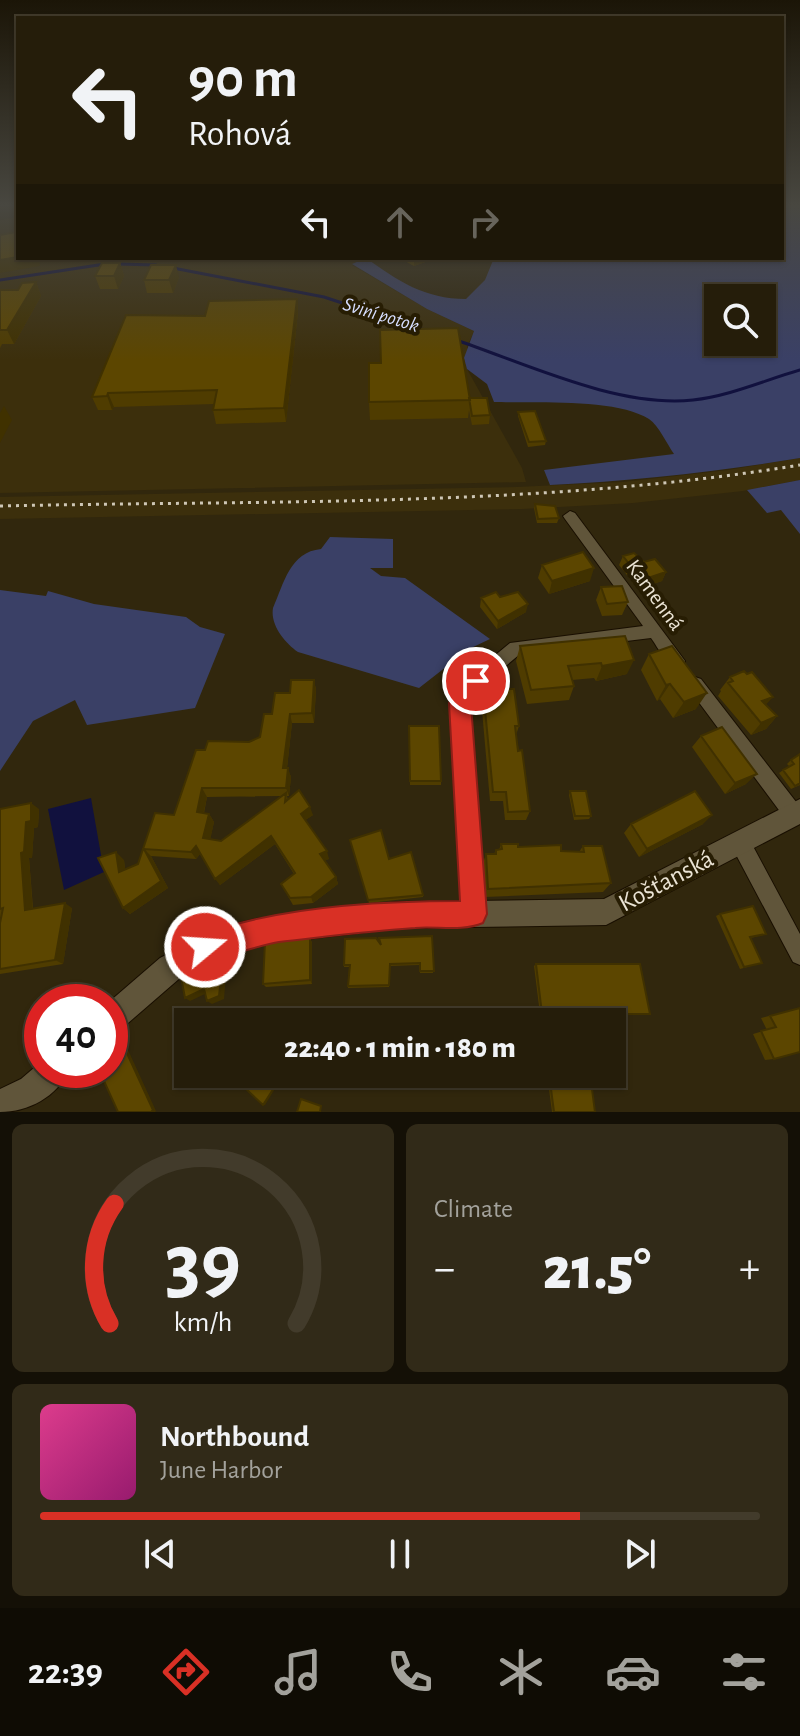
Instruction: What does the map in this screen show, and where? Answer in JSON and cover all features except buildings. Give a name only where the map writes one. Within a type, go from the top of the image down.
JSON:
[{"type":"street","name":"Kamenná","points":[[570,516],[654,631],[797,812]]},
{"type":"street","points":[[473,914],[460,703],[466,691],[516,648],[654,631]]},
{"type":"street","name":"Košťanská","points":[[128,1005],[180,961],[205,947],[236,936],[389,916],[606,912],[797,812]]},
{"type":"street","points":[[740,842],[800,955]]},
{"type":"street","points":[[0,1105],[34,1088]]},
{"type":"shaded area","points":[[0,257],[16,257],[16,260],[360,260],[352,265],[427,309],[474,331],[467,347],[467,369],[522,468],[526,482],[0,493]]},
{"type":"shaded area","points":[[784,257],[800,257],[800,458],[675,475],[550,485],[544,470],[674,454],[653,422],[635,412],[574,403],[494,402],[487,384],[467,369],[464,358],[474,331],[427,309],[352,264],[369,260],[425,292],[466,299],[485,280],[493,260],[784,260]]},
{"type":"shaded area","points":[[800,458],[800,480],[743,491],[633,503],[522,509],[0,519],[0,497],[517,487],[623,482]]},
{"type":"shaded area","points":[[800,480],[800,534],[781,510],[767,513],[747,490]]},
{"type":"shaded area","points":[[330,537],[393,539],[393,568],[370,568],[381,576],[405,578],[490,639],[469,649],[419,688],[298,652],[280,633],[274,621],[273,608],[295,562],[310,551],[321,549]]},
{"type":"shaded area","points":[[0,590],[46,596],[48,591],[94,604],[186,617],[200,627],[225,634],[195,708],[87,725],[75,700],[33,721],[0,771]]},
{"type":"shaded area","points":[[91,798],[104,872],[64,890],[48,809]]},
{"type":"waterway","name":"Sviní potok","points":[[0,280],[105,264]]},
{"type":"waterway","name":"Sviní potok","points":[[117,264],[156,265]]},
{"type":"waterway","name":"Sviní potok","points":[[173,268],[324,297],[424,330]]},
{"type":"waterway","name":"Sviní potok","points":[[456,340],[573,382],[604,391],[664,401],[720,395],[800,370]]},
{"type":"railway","points":[[0,506],[301,502],[501,495],[701,479],[800,465]]},
{"type":"route","points":[[205,947],[256,932],[399,915],[473,914],[460,703],[476,681]]}]
